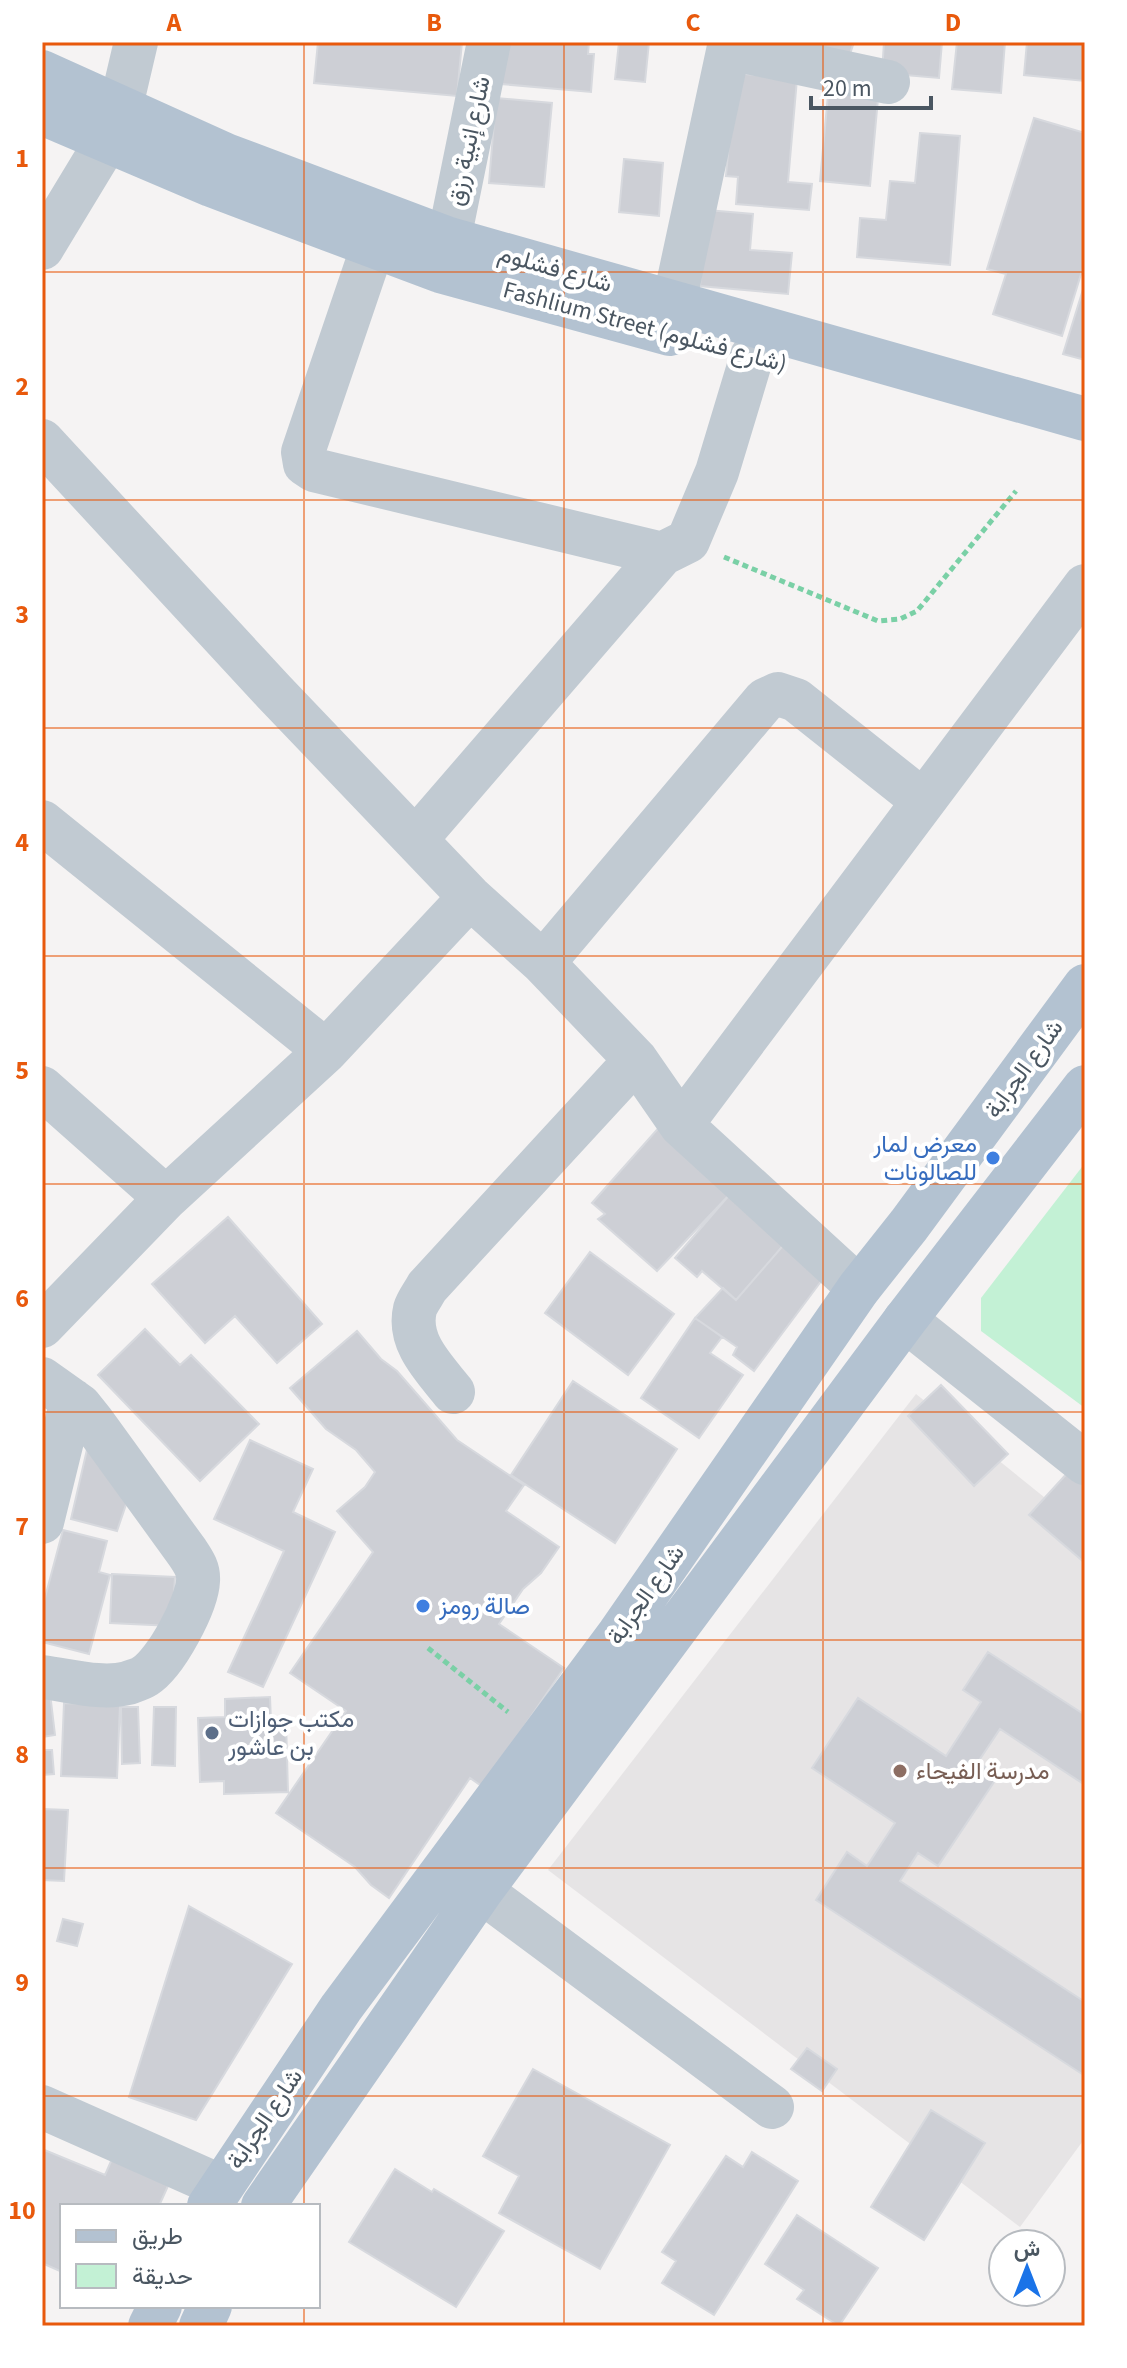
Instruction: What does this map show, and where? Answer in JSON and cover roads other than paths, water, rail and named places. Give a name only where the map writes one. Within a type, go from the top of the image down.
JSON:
[{"type":"main road","name":"شارع فشلوم","points":[[42,72],[211,185]]},
{"type":"main road","name":"شارع فشلوم","points":[[42,113],[114,123],[226,155],[449,239],[1085,419]]},
{"type":"main road","name":"Fashlium Street (شارع فشلوم)","points":[[211,185],[440,271],[1085,449]]},
{"type":"main road","name":"شارع الجرابة","points":[[214,2196],[341,2008],[619,1634],[859,1288],[919,1212],[1085,986]]},
{"type":"main road","name":"شارع الجرابة","points":[[264,2204],[481,1891],[905,1320],[1085,1087]]},
{"type":"main road","points":[[619,1634],[654,1658]]},
{"type":"main road","points":[[150,2326],[159,2308]]},
{"type":"street","points":[[42,248],[114,123],[136,42]]},
{"type":"street","name":"شارع إنبية رزق","points":[[449,239],[489,42]]},
{"type":"street","points":[[674,303],[730,45],[888,82]]},
{"type":"street","points":[[373,246],[303,452],[305,464],[329,473],[675,548]]},
{"type":"street","points":[[416,839],[675,548],[717,472],[752,356]]},
{"type":"street","points":[[42,441],[274,692],[470,897],[543,963],[636,1060],[681,1125],[859,1288]]},
{"type":"street","points":[[681,1125],[1085,586]]},
{"type":"street","points":[[543,963],[765,700],[778,694],[796,700],[922,800]]},
{"type":"street","points":[[42,822],[326,1051]]},
{"type":"street","points":[[42,1326],[166,1198],[326,1051],[470,897]]},
{"type":"street","points":[[453,1392],[424,1356],[414,1333],[415,1308],[427,1287],[636,1060]]},
{"type":"street","points":[[42,1088],[166,1198]]},
{"type":"street","points":[[905,1320],[1085,1463]]},
{"type":"street","points":[[42,1522],[57,1390]]},
{"type":"street","points":[[42,1677],[107,1685],[127,1683],[146,1676],[162,1660],[196,1597],[198,1580],[196,1566],[187,1552],[92,1421],[57,1390]]},
{"type":"street","points":[[481,1891],[772,2107]]},
{"type":"street","points":[[42,2107],[214,2196]]},
{"type":"place","name":"معرض لمار للصالونات","points":[[993,1158]]},
{"type":"place","name":"صالة رومز","points":[[423,1606]]},
{"type":"place","name":"مكتب جوازات بن عاشور","points":[[212,1733]]},
{"type":"place","name":"مدرسة الفيحاء","points":[[900,1771]]}]
